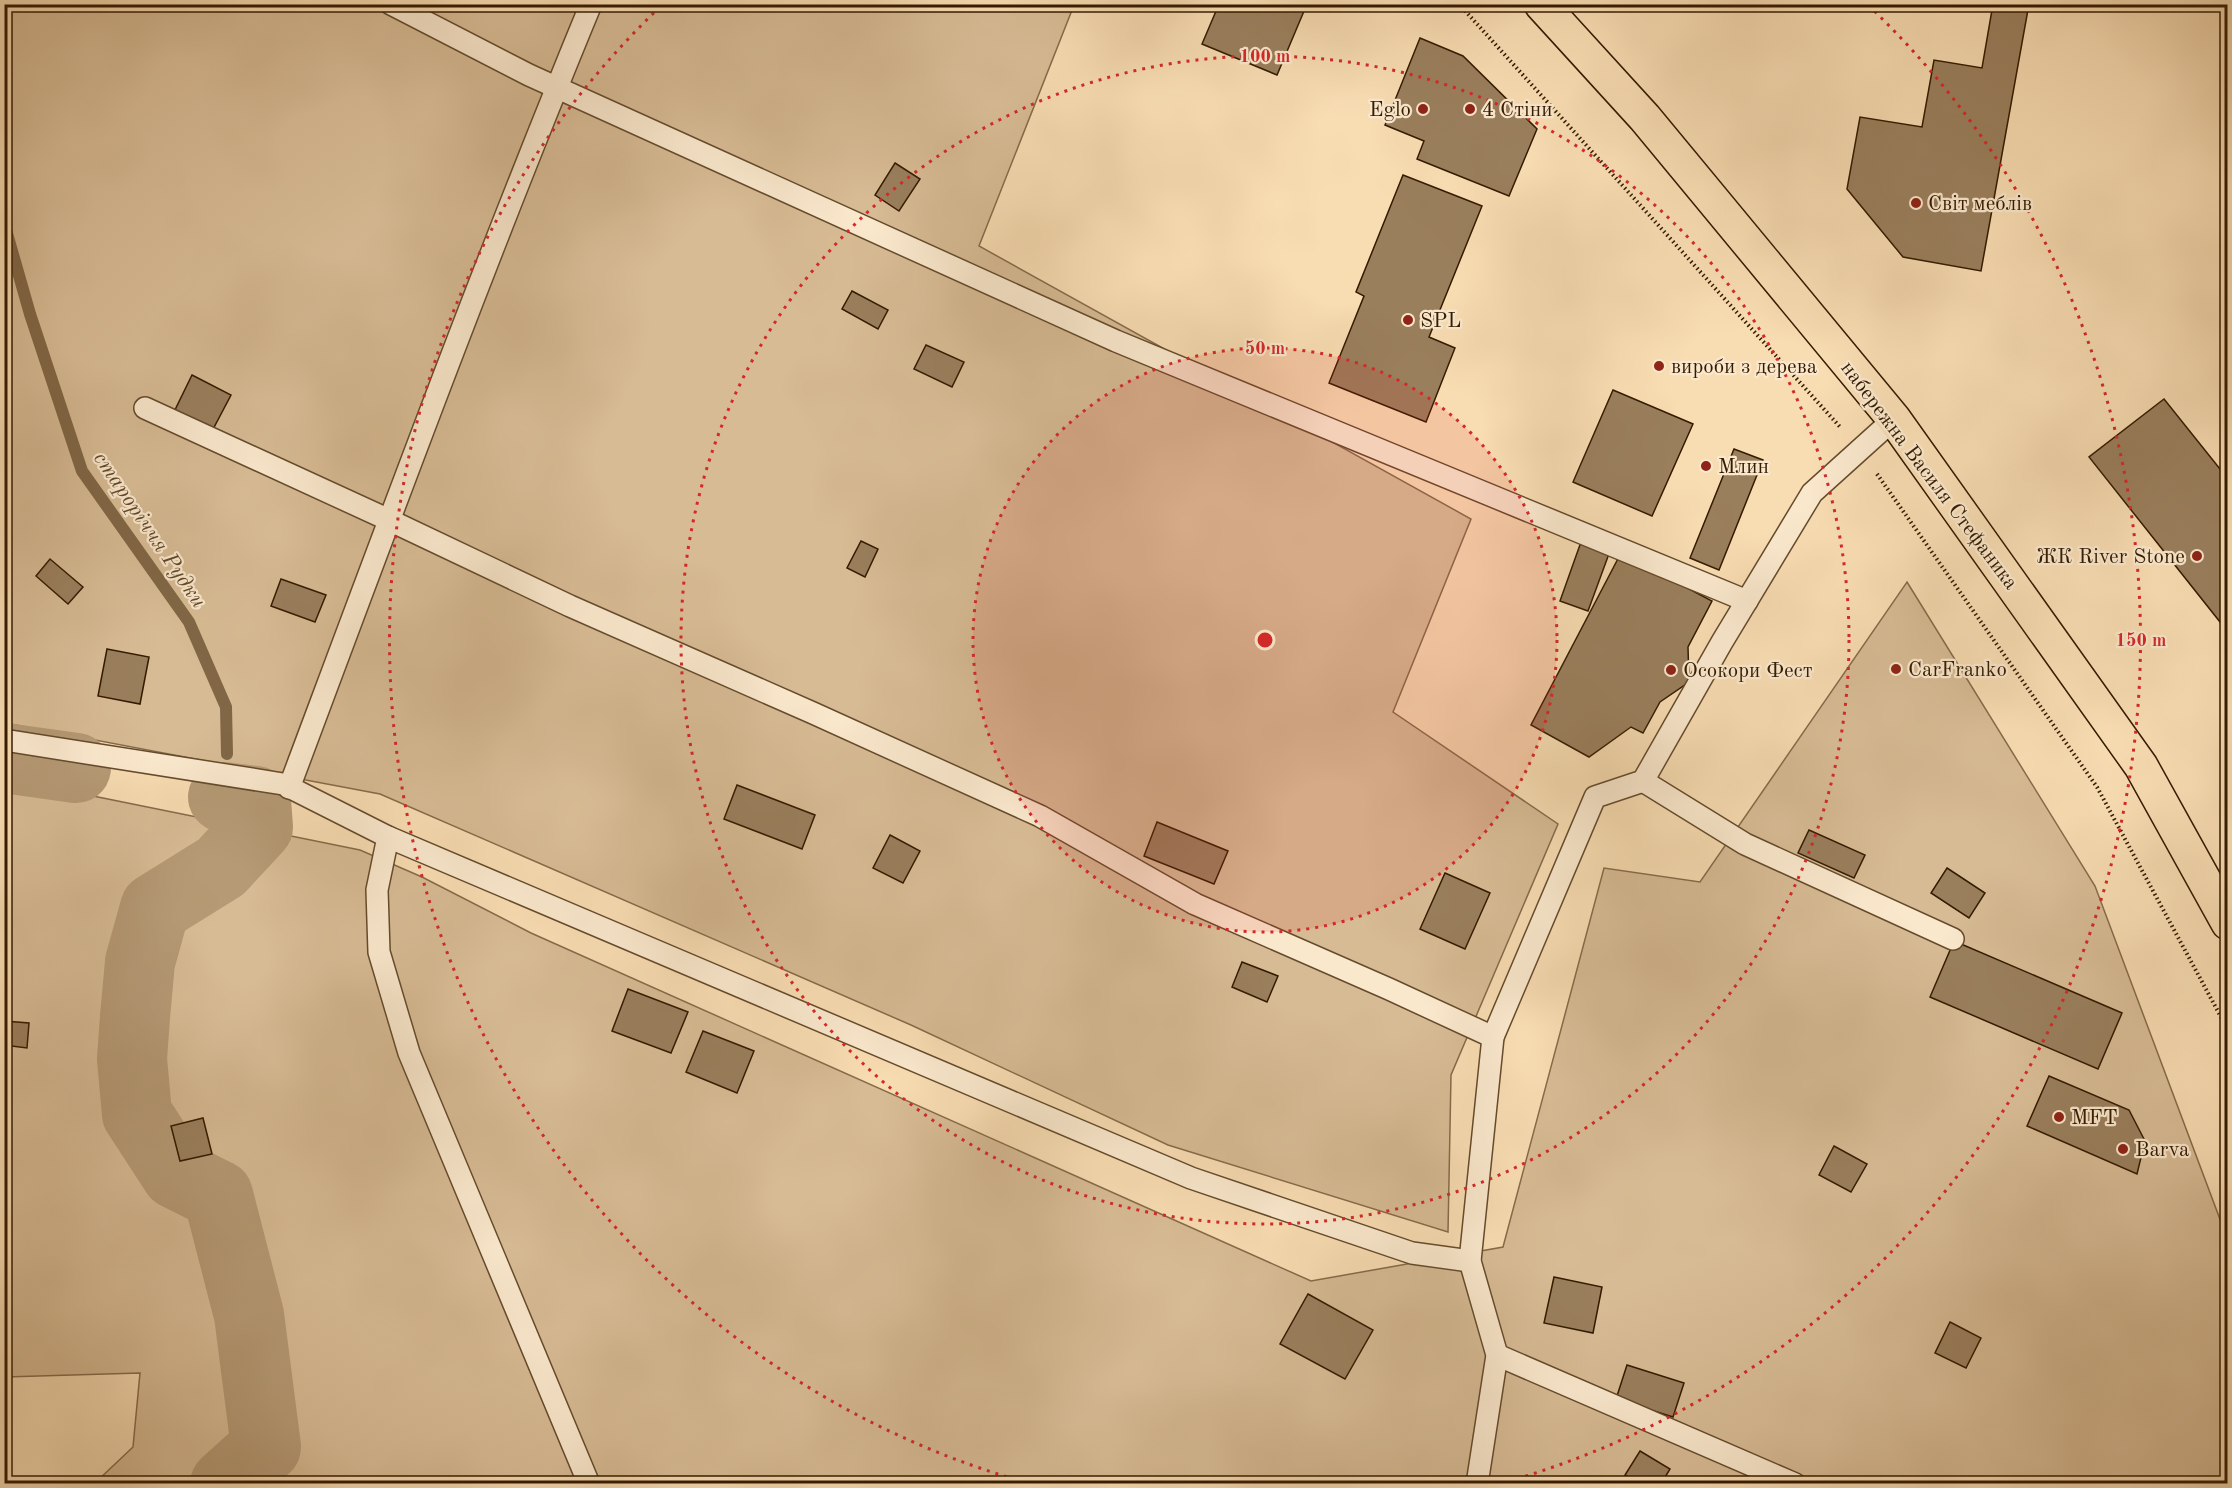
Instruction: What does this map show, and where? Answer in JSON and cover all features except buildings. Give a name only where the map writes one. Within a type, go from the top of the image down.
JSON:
[{"type":"main road","name":"набережна Василя Стефаника","points":[[1541,4],[1646,118],[1893,419],[2141,766],[2228,923]]},
{"type":"lane","points":[[391,4],[556,88],[1116,340],[1747,601]]},
{"type":"lane","points":[[289,788],[389,520],[556,88],[591,4]]},
{"type":"lane","points":[[145,408],[570,606],[1040,816],[1196,904],[1493,1037]]},
{"type":"lane","points":[[1478,1484],[1497,1355],[1470,1261],[1493,1037],[1595,797],[1643,781],[1812,493],[1893,419]]},
{"type":"lane","points":[[4,740],[283,784],[388,837],[1191,1178],[1412,1253],[1470,1261]]},
{"type":"lane","points":[[1643,781],[1745,844],[1953,939]]},
{"type":"lane","points":[[388,837],[377,890],[379,952],[409,1053],[589,1484]]},
{"type":"lane","points":[[1497,1355],[1795,1484]]},
{"type":"path","points":[[1459,4],[1860,449],[2097,787],[2228,1030]]},
{"type":"shaded area","points":[[4,5],[1074,5],[979,246],[1471,519],[1393,712],[1558,824],[1451,1075],[1448,1232],[1168,1145],[911,1025],[380,794],[5,723]]},
{"type":"shaded area","points":[[1907,582],[2095,886],[2227,1238],[2227,1483],[95,1483],[133,1447],[140,1373],[5,1377],[4,778],[360,850],[422,877],[531,933],[1311,1281],[1503,1247],[1604,868],[1700,882]]},
{"type":"waterway","name":"староріччя Рудки","points":[[4,223],[30,314],[82,471],[189,622],[226,707],[227,754]]},
{"type":"waterway","points":[[4,758],[76,768]]},
{"type":"waterway","points":[[223,797],[256,801],[258,827],[221,867],[155,908],[140,962],[132,1059],[137,1114],[176,1174],[218,1195],[249,1315],[266,1447],[225,1484]]},
{"type":"place","name":"Eglo","points":[[1423,109]]},
{"type":"place","name":"4 Стіни","points":[[1470,109]]},
{"type":"place","name":"Світ меблів","points":[[1916,203]]},
{"type":"place","name":"SPL","points":[[1408,320]]},
{"type":"place","name":"вироби з дерева","points":[[1659,366]]},
{"type":"place","name":"Млин","points":[[1706,466]]},
{"type":"place","name":"ЖК River Stone","points":[[2197,556]]},
{"type":"place","name":"CarFranko","points":[[1896,669]]},
{"type":"place","name":"Осокори Фест","points":[[1671,670]]},
{"type":"place","name":"MFT","points":[[2059,1117]]},
{"type":"place","name":"Barva","points":[[2123,1149]]}]
